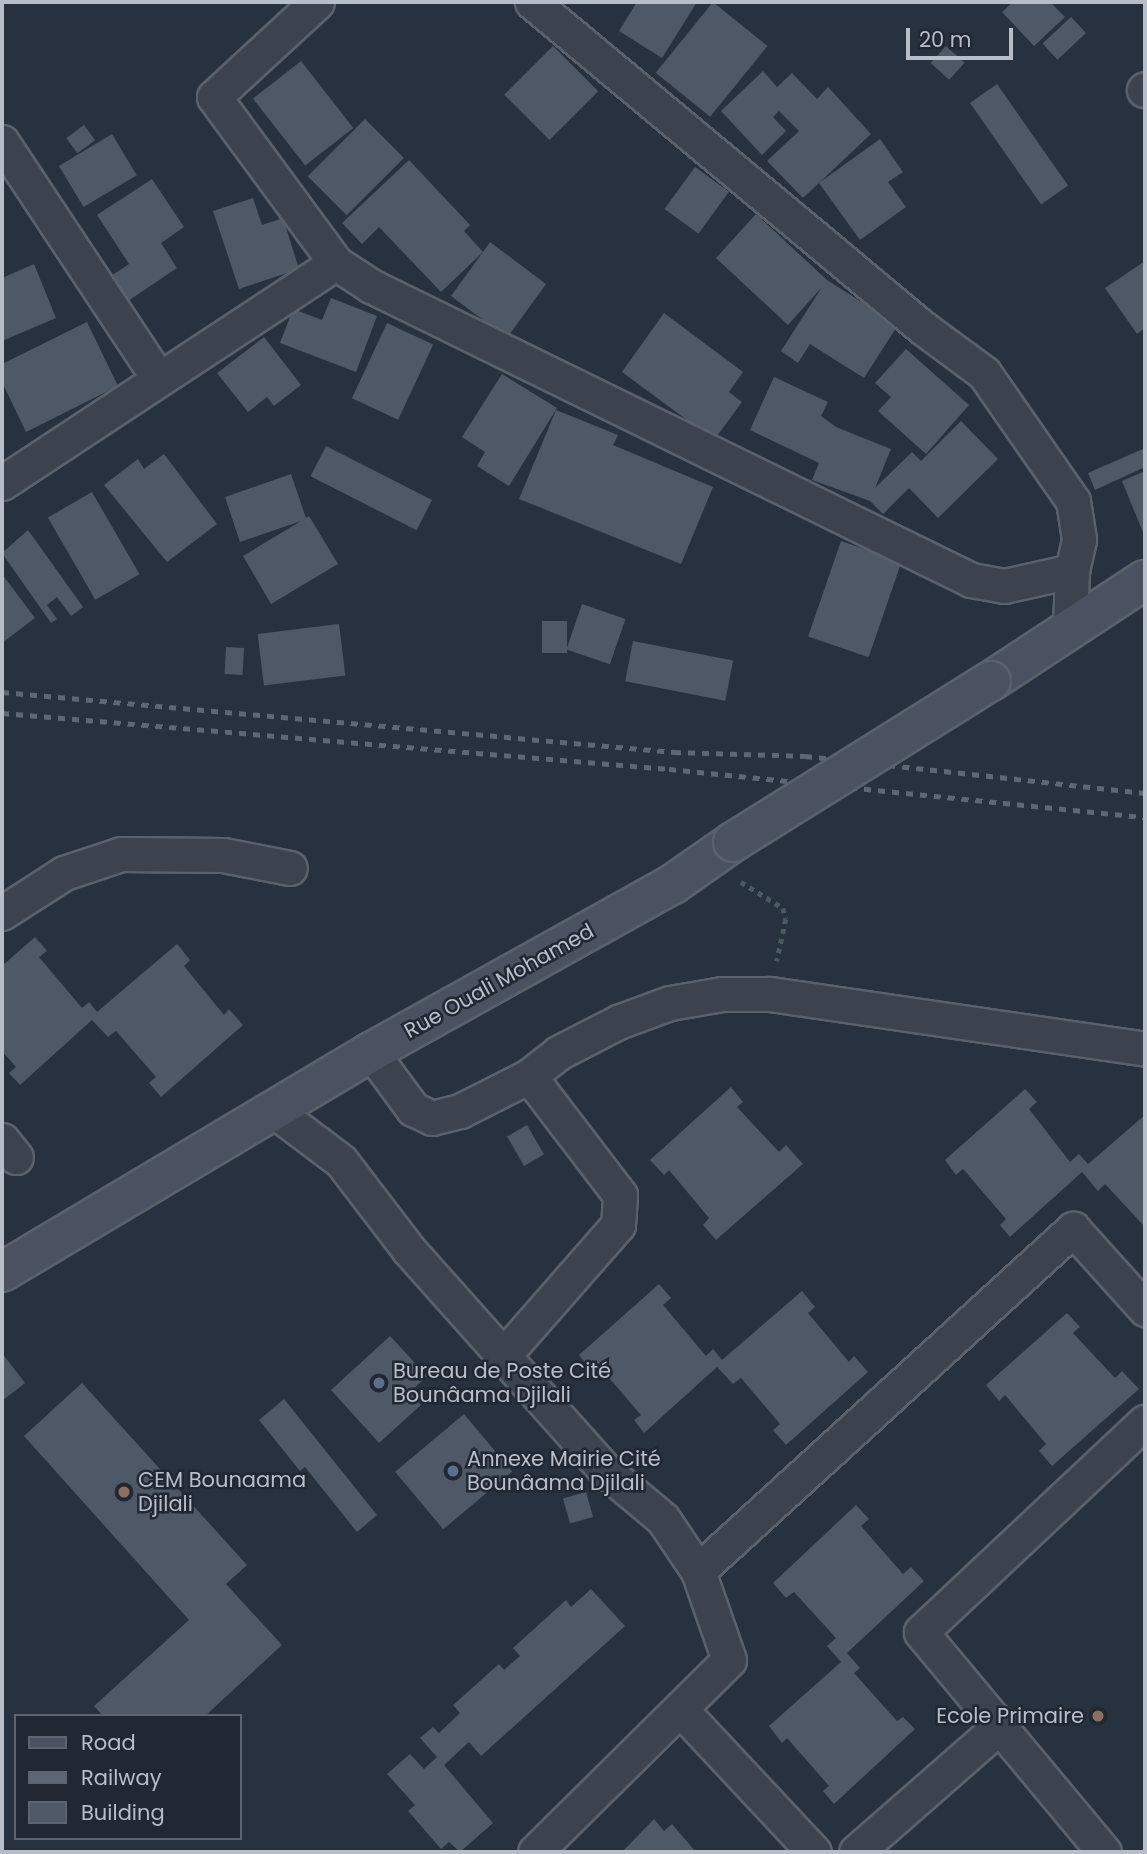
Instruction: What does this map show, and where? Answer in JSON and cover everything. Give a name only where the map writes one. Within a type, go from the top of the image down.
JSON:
[{"type":"street","points":[[317,2],[214,97],[336,263],[372,286],[971,580],[1004,586],[1072,571]]},
{"type":"street","points":[[531,2],[923,328],[984,373],[1073,501],[1079,540],[1072,571],[1070,628]]},
{"type":"street","points":[[2,142],[158,378]]},
{"type":"street","points":[[2,483],[336,263]]},
{"type":"street","name":"Rue Ouali Mohamed","points":[[2,1272],[371,1052],[673,884],[734,860],[991,681],[1145,580]]},
{"type":"street","points":[[2,913],[64,873],[121,854],[223,855],[290,868]]},
{"type":"street","points":[[371,1052],[413,1109],[432,1118],[460,1111],[529,1076],[558,1053],[618,1022],[670,1003],[722,994],[771,994],[1145,1049]]},
{"type":"street","points":[[504,1355],[618,1225],[620,1195],[529,1076]]},
{"type":"street","points":[[272,1109],[341,1161],[409,1250],[607,1472],[663,1519],[698,1571],[729,1660],[682,1711],[535,1852]]},
{"type":"street","points":[[698,1571],[1073,1229],[1145,1309]]},
{"type":"street","points":[[1104,1852],[1001,1724],[921,1632],[1145,1422]]},
{"type":"street","points":[[682,1711],[814,1852]]},
{"type":"street","points":[[856,1852],[1001,1724]]},
{"type":"path","points":[[734,860],[783,908],[786,919],[771,994]]},
{"type":"building","points":[[637,2],[697,2],[662,58],[619,31]]},
{"type":"building","points":[[713,2],[767,46],[710,117],[656,73]]},
{"type":"building","points":[[1013,2],[1050,2],[1065,17],[1034,46],[1002,12]]},
{"type":"building","points":[[1071,17],[1086,33],[1057,60],[1042,44]]},
{"type":"building","points":[[553,46],[598,91],[549,140],[504,95]]},
{"type":"building","points":[[946,46],[965,63],[949,80],[931,63]]},
{"type":"building","points":[[301,61],[353,128],[305,166],[253,99]]},
{"type":"building","points":[[763,71],[777,87],[792,73],[817,99],[828,87],[871,134],[803,198],[767,161],[799,131],[779,111],[773,117],[786,131],[762,155],[721,111]]},
{"type":"building","points":[[997,84],[1068,186],[1041,205],[970,103]]},
{"type":"building","points":[[365,119],[404,158],[347,215],[308,176]]},
{"type":"building","points":[[84,125],[95,140],[77,153],[66,138]]},
{"type":"building","points":[[112,134],[137,175],[84,207],[59,166]]},
{"type":"building","points":[[880,139],[903,172],[888,182],[906,207],[860,240],[819,183]]},
{"type":"building","points":[[409,160],[470,225],[464,231],[483,252],[441,292],[379,227],[362,244],[342,223]]},
{"type":"building","points":[[695,167],[729,192],[698,234],[664,209]]},
{"type":"building","points":[[152,179],[184,227],[161,243],[177,268],[128,301],[111,276],[129,264],[97,215]]},
{"type":"building","points":[[253,198],[262,225],[283,218],[299,269],[239,289],[213,211]]},
{"type":"building","points":[[756,214],[827,280],[898,325],[864,378],[810,344],[798,363],[781,351],[822,287],[788,325],[716,258]]},
{"type":"building","points":[[490,242],[546,284],[507,338],[451,296]]},
{"type":"building","points":[[1145,261],[1145,328],[1137,334],[1105,288]]},
{"type":"building","points":[[34,264],[56,318],[2,341],[2,278]]},
{"type":"building","points":[[331,298],[377,316],[356,372],[280,343],[293,309],[322,320]]},
{"type":"building","points":[[664,313],[743,372],[729,392],[742,402],[714,440],[622,372]]},
{"type":"building","points":[[87,322],[118,386],[26,432],[2,382],[2,364]]},
{"type":"building","points":[[387,323],[433,345],[398,420],[352,398]]},
{"type":"building","points":[[264,337],[301,385],[274,406],[267,397],[248,412],[217,373]]},
{"type":"building","points":[[906,349],[969,405],[926,454],[878,411],[891,397],[875,383]]},
{"type":"building","points":[[502,374],[557,408],[509,486],[477,466],[485,452],[462,437]]},
{"type":"building","points":[[774,377],[828,402],[821,416],[836,427],[891,449],[875,488],[912,452],[921,461],[961,421],[998,459],[938,518],[909,488],[883,514],[870,501],[812,480],[819,463],[750,430]]},
{"type":"building","points":[[556,410],[618,435],[613,445],[713,487],[681,564],[519,499]]},
{"type":"building","points":[[326,446],[432,500],[417,530],[311,476]]},
{"type":"building","points":[[1145,448],[1145,467],[1095,490],[1088,473]]},
{"type":"building","points":[[164,454],[217,524],[167,562],[104,485],[138,459],[144,469]]},
{"type":"building","points":[[1145,471],[1145,537],[1122,481]]},
{"type":"building","points":[[291,474],[306,518],[309,516],[338,564],[271,604],[243,556],[301,521],[240,542],[225,497]]},
{"type":"building","points":[[92,492],[140,574],[95,600],[48,518]]},
{"type":"building","points":[[28,530],[83,607],[71,616],[57,597],[47,605],[57,619],[51,623],[2,553]]},
{"type":"building","points":[[841,541],[902,562],[869,657],[808,636]]},
{"type":"building","points":[[2,574],[35,618],[2,643]]},
{"type":"building","points":[[582,604],[625,619],[610,664],[566,649]]},
{"type":"building","points":[[542,621],[567,621],[567,653],[542,653]]},
{"type":"building","points":[[339,624],[345,676],[264,686],[258,634]]},
{"type":"building","points":[[633,641],[733,660],[725,701],[625,681]]},
{"type":"building","points":[[226,647],[244,648],[243,675],[225,674]]},
{"type":"building","points":[[35,937],[47,951],[39,957],[82,1008],[89,1002],[97,1012],[177,944],[190,960],[184,966],[224,1015],[229,1009],[243,1025],[161,1097],[149,1083],[156,1077],[116,1031],[108,1037],[92,1020],[20,1085],[9,1073],[16,1067],[2,1051],[2,966]]},
{"type":"building","points":[[731,1087],[743,1102],[737,1107],[779,1152],[786,1145],[803,1164],[716,1240],[703,1225],[709,1218],[669,1170],[664,1175],[650,1160]]},
{"type":"building","points":[[1025,1089],[1037,1102],[1029,1109],[1070,1162],[1079,1154],[1088,1164],[1145,1115],[1145,1227],[1105,1184],[1098,1191],[1082,1172],[1010,1237],[1000,1225],[1006,1219],[963,1169],[956,1175],[945,1160]]},
{"type":"building","points":[[527,1125],[544,1154],[524,1166],[507,1136]]},
{"type":"building","points":[[659,1284],[671,1298],[663,1305],[706,1356],[713,1349],[722,1360],[802,1291],[815,1307],[808,1313],[849,1362],[854,1356],[868,1372],[786,1445],[773,1430],[780,1424],[741,1378],[733,1384],[717,1367],[644,1433],[634,1420],[641,1415],[597,1364],[591,1370],[579,1355]]},
{"type":"building","points":[[1067,1313],[1080,1327],[1073,1333],[1115,1378],[1122,1371],[1139,1389],[1052,1466],[1039,1451],[1046,1444],[1005,1395],[999,1401],[986,1385]]},
{"type":"building","name":"Bureau de Poste Cité Bounâama Djilali","points":[[390,1336],[427,1376],[410,1392],[421,1405],[379,1443],[331,1390]]},
{"type":"building","points":[[2,1353],[25,1383],[2,1401]]},
{"type":"building","points":[[82,1383],[247,1565],[226,1584],[282,1645],[207,1714],[101,1714],[94,1706],[189,1620],[24,1436]]},
{"type":"building","points":[[284,1399],[377,1515],[357,1532],[305,1467],[300,1471],[259,1420]]},
{"type":"building","name":"Annexe Mairie Cité Bounâama Djilali","points":[[464,1414],[512,1471],[443,1529],[395,1472]]},
{"type":"building","points":[[586,1492],[593,1517],[570,1524],[563,1499]]},
{"type":"building","points":[[856,1505],[869,1519],[861,1526],[903,1574],[911,1567],[924,1581],[847,1653],[860,1668],[854,1673],[897,1721],[903,1717],[915,1729],[834,1804],[823,1791],[829,1786],[787,1738],[782,1743],[769,1726],[841,1662],[827,1646],[836,1638],[794,1592],[786,1598],[773,1583]]},
{"type":"building","points":[[591,1589],[625,1626],[481,1756],[469,1742],[444,1765],[493,1823],[460,1852],[449,1842],[441,1849],[408,1811],[415,1805],[387,1774],[410,1754],[424,1769],[437,1757],[420,1738],[433,1727],[439,1733],[460,1713],[453,1705],[499,1664],[504,1670],[520,1656],[513,1648],[566,1600],[571,1607]]},
{"type":"building","points":[[654,1819],[664,1831],[672,1824],[696,1852],[622,1852]]},
{"type":"railway","points":[[2,692],[674,752],[805,756],[1145,793]]},
{"type":"railway","points":[[2,713],[669,769],[1145,817]]},
{"type":"place","name":"Bureau de Poste Cité Bounâama Djilali","points":[[379,1383]]},
{"type":"place","name":"Annexe Mairie Cité Bounâama Djilali","points":[[453,1471]]},
{"type":"place","name":"CEM Bounaama Djilali","points":[[124,1492]]},
{"type":"place","name":"Ecole Primaire","points":[[1098,1716]]}]
